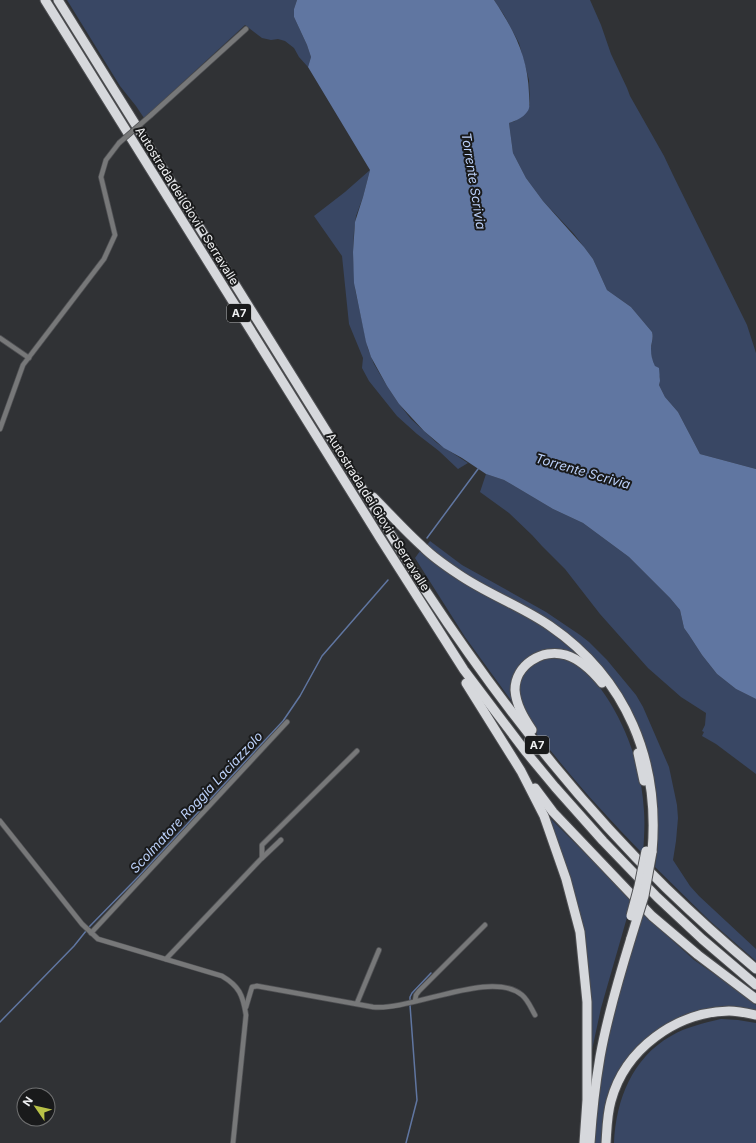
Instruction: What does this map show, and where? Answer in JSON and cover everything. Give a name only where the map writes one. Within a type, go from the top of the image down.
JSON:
[{"type":"highway","name":"Autostrada dei Giovi - Serravalle","points":[[45,0],[435,626],[464,670],[509,731],[555,787],[603,841],[657,897],[702,939],[756,985]]},
{"type":"highway","name":"Autostrada dei Giovi - Serravalle","points":[[58,0],[426,591],[510,711],[565,779],[613,833],[666,888],[710,930],[756,969]]},
{"type":"highway","points":[[361,485],[424,549],[437,559],[479,588],[535,616],[568,639],[582,651],[613,688],[636,730],[648,766],[654,810],[649,852],[639,886],[600,1058],[592,1114],[590,1143]]},
{"type":"highway","points":[[435,626],[455,665],[521,771],[544,816],[566,879],[580,932],[588,1002],[584,1143]]},
{"type":"highway","points":[[565,779],[525,720],[516,698],[515,690],[520,673],[525,666],[537,657],[551,653],[567,655],[578,661],[593,673],[612,697],[630,730],[637,749],[646,791],[649,852]]},
{"type":"highway","points":[[521,771],[553,812],[652,916],[698,955],[756,999]]},
{"type":"highway","points":[[586,1100],[604,1011],[628,936]]},
{"type":"highway","points":[[606,1143],[607,1122],[611,1100],[621,1077],[633,1058],[653,1038],[678,1023],[705,1014],[730,1011],[756,1015]]},
{"type":"street","points":[[0,429],[23,365],[104,259],[115,235],[101,177],[106,160],[119,143],[246,29]]},
{"type":"street","points":[[0,338],[29,358]]},
{"type":"street","points":[[88,930],[287,722]]},
{"type":"street","points":[[262,858],[262,846],[357,750]]},
{"type":"street","points":[[0,821],[88,930],[98,939],[211,972],[228,980],[236,987],[241,994],[246,1015],[233,1143]]},
{"type":"street","points":[[166,959],[281,840]]},
{"type":"street","points":[[415,1001],[416,995],[419,991],[485,926]]},
{"type":"street","points":[[357,1003],[379,950]]},
{"type":"street","points":[[245,1009],[252,987],[258,986],[387,1007],[402,1005],[484,986],[499,986],[512,989],[522,994],[535,1015]]},
{"type":"shaded area","points":[[67,0],[297,0],[294,9],[294,17],[311,57],[308,67],[299,57],[294,48],[285,41],[262,38],[245,25],[144,118],[120,86]]},
{"type":"shaded area","points":[[494,0],[590,0],[611,54],[630,96],[664,156],[747,325],[756,353],[756,469],[700,454],[678,412],[665,397],[659,385],[660,377],[652,360],[651,353],[652,332],[631,307],[607,290],[593,259],[574,234],[543,201],[526,178],[513,153],[509,123],[515,121],[530,105],[529,80],[519,43]]},
{"type":"shaded area","points":[[370,170],[356,216],[353,252],[355,289],[368,349],[374,364],[387,386],[411,419],[437,443],[468,463],[458,469],[397,416],[369,381],[362,368],[363,358],[349,324],[342,256],[314,216]]},
{"type":"shaded area","points":[[486,474],[504,480],[553,509],[583,523],[629,557],[670,598],[680,610],[684,628],[717,674],[736,689],[756,699],[756,774],[716,744],[702,736],[704,732],[702,731],[705,725],[706,713],[681,697],[648,668],[600,614],[565,569],[509,513],[480,492]]},
{"type":"shaded area","points":[[430,541],[462,565],[546,612],[580,635],[607,660],[636,695],[643,707],[669,767],[677,805],[678,818],[673,860],[690,886],[699,896],[756,949],[756,961],[710,921],[655,867],[658,845],[656,800],[649,760],[644,742],[590,657],[450,565],[427,545]]},
{"type":"shaded area","points":[[420,551],[456,578],[477,591],[538,622],[588,665],[565,652],[522,664],[513,703],[465,637],[415,558]]},
{"type":"shaded area","points":[[547,656],[566,659],[580,667],[601,689],[618,717],[631,746],[641,785],[644,816],[643,854],[576,781],[531,726],[520,698],[521,678],[530,666]]},
{"type":"shaded area","points":[[548,816],[632,900],[601,1008],[592,1050],[590,978],[584,937],[572,884]]},
{"type":"shaded area","points":[[643,911],[661,930],[694,960],[756,1005],[756,1012],[693,1014],[628,1060],[603,1143],[594,1143],[599,1086],[604,1052],[621,981]]},
{"type":"shaded area","points":[[721,1019],[756,1023],[756,1143],[614,1143],[618,1111],[623,1096],[636,1068],[646,1056],[657,1045],[683,1030]]},
{"type":"water","name":"Torrente Scrivia","points":[[297,0],[494,0],[514,33],[526,68],[529,108],[523,116],[509,123],[513,153],[526,178],[543,201],[593,259],[607,290],[631,307],[652,332],[651,355],[655,366],[659,368],[659,385],[665,397],[678,412],[700,454],[756,469],[756,699],[736,689],[717,674],[684,628],[680,610],[629,557],[583,523],[553,509],[504,480],[486,474],[444,448],[424,431],[399,404],[387,386],[371,357],[366,342],[354,283],[353,252],[355,222],[370,170],[308,67],[311,57],[294,17],[294,9]]},
{"type":"waterway","name":"Scolmatore Roggia Laciazzolo","points":[[427,538],[478,469]]},
{"type":"waterway","name":"Scolmatore Roggia Laciazzolo","points":[[0,1022],[74,946],[90,926],[139,876],[283,721],[300,696],[322,656],[388,580]]},
{"type":"waterway","points":[[410,1001],[412,993],[431,973]]},
{"type":"waterway","points":[[406,1143],[417,1100],[410,1005]]}]
